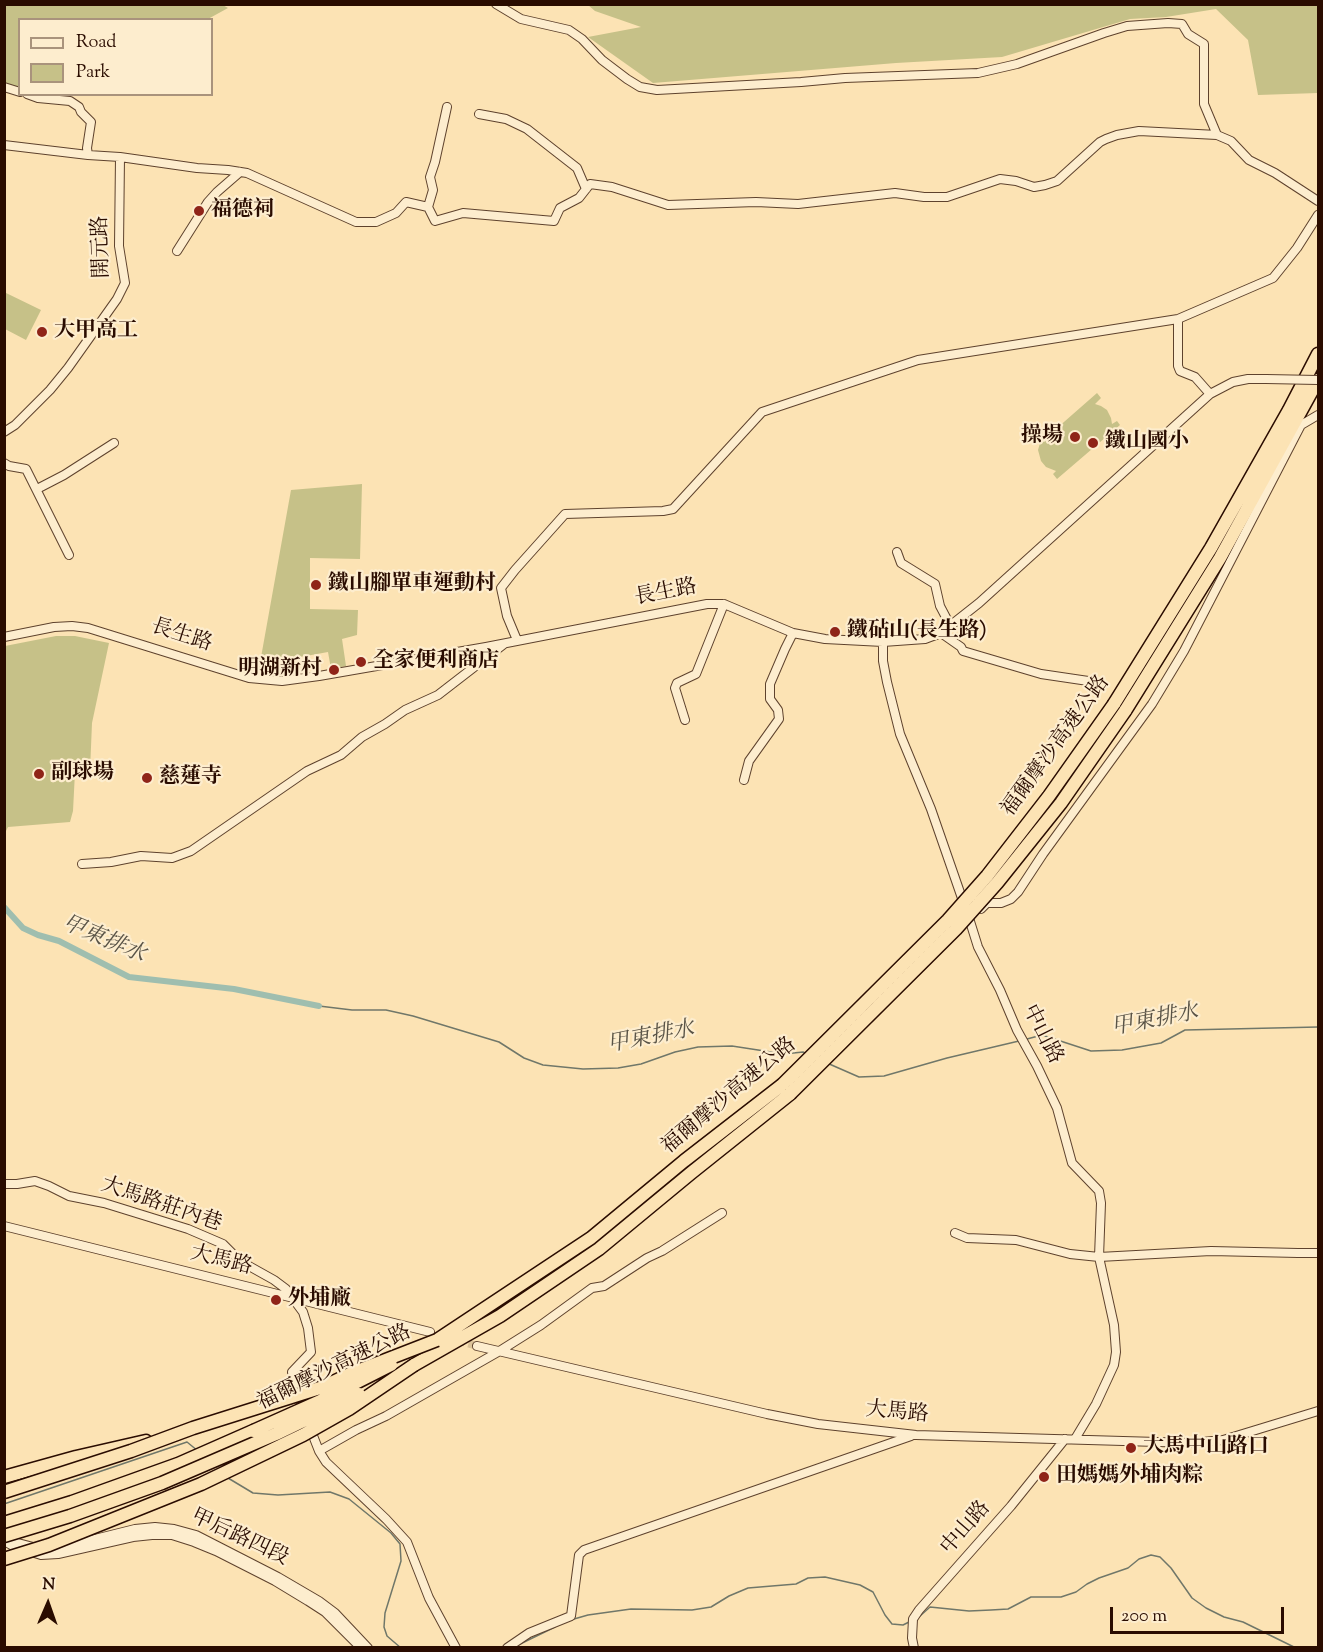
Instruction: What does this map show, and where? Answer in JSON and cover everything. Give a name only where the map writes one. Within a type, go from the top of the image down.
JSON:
[{"type":"highway","name":"福爾摩沙高速公路","points":[[4,1523],[72,1502],[178,1464],[361,1381],[591,1238],[684,1161],[786,1089],[948,920],[987,876],[1048,796],[1114,704],[1211,548],[1318,354]]},
{"type":"highway","name":"福爾摩沙高速公路","points":[[4,1535],[70,1516],[162,1483],[306,1420],[414,1365],[500,1316],[599,1249],[691,1173],[786,1089],[956,929],[1061,803],[1125,711],[1214,568],[1318,380]]},
{"type":"highway","points":[[4,1492],[323,1387],[433,1336]]},
{"type":"highway","points":[[4,1566],[49,1545],[201,1484],[303,1435],[349,1409],[414,1365]]},
{"type":"highway","points":[[4,1477],[76,1456],[194,1428]]},
{"type":"highway","points":[[4,1559],[49,1545]]},
{"type":"street","points":[[496,4],[521,19],[569,30],[627,79],[640,87],[657,90],[845,78],[978,73],[1017,64],[1127,26],[1182,24],[1188,34],[1204,44],[1204,104],[1217,135]]},
{"type":"street","points":[[33,96],[70,101],[79,107],[91,122],[88,155]]},
{"type":"street","points":[[447,107],[435,162],[429,177],[433,190],[429,207],[435,221],[463,213],[554,221],[560,208],[579,198],[590,184],[612,187],[668,205],[756,202],[798,204],[895,193],[946,197],[1000,179],[1034,187],[1045,186],[1057,181],[1100,142],[1117,135],[1139,131],[1217,135],[1231,141],[1249,160],[1275,173],[1318,201]]},
{"type":"street","points":[[479,114],[506,119],[527,129],[578,168],[586,189]]},
{"type":"street","points":[[4,145],[247,173],[356,222],[376,222],[396,213],[406,202],[429,207]]},
{"type":"street","name":"開元路","points":[[4,432],[15,425],[50,390],[74,361],[125,283],[119,246],[120,157]]},
{"type":"street","points":[[177,251],[208,202],[240,172]]},
{"type":"street","points":[[518,640],[507,616],[501,588],[565,514],[673,509],[762,412],[918,360],[1178,319],[1273,278],[1297,248],[1318,215]]},
{"type":"street","points":[[1178,319],[1178,366],[1180,371],[1195,377],[1210,394]]},
{"type":"street","name":"長生路","points":[[4,637],[54,627],[87,628],[249,678],[282,681],[505,643],[707,604],[724,604],[794,633],[825,639],[884,642],[925,639],[941,633],[979,603],[1210,394],[1233,382],[1248,379],[1318,380]]},
{"type":"street","points":[[970,921],[987,903],[1001,903],[1018,892],[1152,704],[1184,651],[1301,425],[1318,415]]},
{"type":"street","points":[[37,489],[64,475],[114,443]]},
{"type":"street","points":[[4,463],[26,469],[69,555]]},
{"type":"street","points":[[897,552],[901,563],[935,584],[940,606],[950,625]]},
{"type":"street","points":[[685,720],[675,688],[677,683],[696,674],[724,604]]},
{"type":"street","points":[[744,780],[749,761],[779,719],[778,710],[770,699],[770,684],[794,633]]},
{"type":"street","points":[[941,633],[961,647],[963,651],[1041,674],[1095,682]]},
{"type":"street","name":"中山路","points":[[884,642],[883,661],[900,734],[931,810],[978,947],[1057,1107],[1072,1163],[1099,1191],[1101,1203],[1099,1257],[1114,1325],[1116,1352],[1114,1365],[1096,1404],[1075,1439]]},
{"type":"street","points":[[82,864],[111,862],[141,856],[172,858],[191,851],[308,771],[341,755],[362,737],[405,710],[438,695],[505,643]]},
{"type":"street","name":"大馬路莊內巷","points":[[4,1184],[35,1181],[69,1196],[104,1203],[188,1229],[223,1244],[240,1261],[286,1289],[292,1298]]},
{"type":"street","points":[[319,1451],[498,1352],[541,1325],[592,1288],[604,1286],[722,1213]]},
{"type":"street","name":"大馬路","points":[[4,1226],[433,1336]]},
{"type":"street","points":[[955,1233],[967,1238],[1016,1240],[1070,1254],[1099,1257],[1211,1251],[1318,1252]]},
{"type":"street","points":[[292,1298],[303,1312],[308,1328],[310,1352],[292,1372],[294,1385],[319,1451],[326,1462],[407,1542],[429,1598],[456,1647]]},
{"type":"street","name":"大馬路","points":[[477,1346],[787,1418],[916,1435],[1192,1443],[1223,1440],[1318,1411]]},
{"type":"street","points":[[507,1647],[529,1634],[571,1616],[579,1555],[584,1550],[916,1435]]},
{"type":"street","name":"中山路","points":[[914,1647],[913,1619],[919,1610],[993,1527],[1065,1439]]},
{"type":"street","name":"甲后路四段","points":[[4,1535],[18,1543],[40,1549],[63,1547],[135,1529],[155,1527],[196,1535],[311,1596],[335,1613],[368,1647]]},
{"type":"street","name":"甲后路四段","points":[[4,1541],[12,1546],[41,1555],[58,1554],[133,1537],[152,1535],[172,1536],[194,1542],[275,1581],[308,1601],[325,1612],[361,1647]]},
{"type":"green space","points":[[221,4],[228,8],[210,18],[18,18],[18,94],[5,90],[4,5]]},
{"type":"green space","points":[[588,5],[1318,5],[1318,93],[1258,95],[1248,40],[1216,9],[1166,17],[1130,19],[1002,57],[896,63],[653,83],[588,37],[641,27],[595,11]]},
{"type":"green space","points":[[4,292],[41,310],[26,340],[5,329]]},
{"type":"green space","points":[[1097,393],[1101,398],[1095,404],[1107,410],[1112,424],[1117,421],[1120,425],[1057,479],[1053,474],[1056,471],[1046,467],[1041,461],[1038,450],[1040,443]]},
{"type":"green space","name":"鐵山腳單車運動村","points":[[362,484],[360,559],[310,558],[310,609],[358,610],[357,635],[342,639],[346,666],[331,669],[328,652],[284,660],[280,675],[275,678],[258,674],[291,490]]},
{"type":"green space","points":[[56,636],[75,636],[109,643],[92,723],[90,771],[75,772],[73,811],[70,822],[8,827],[5,833],[5,646]]},
{"type":"waterway","name":"甲東排水","points":[[4,907],[23,928],[59,941],[129,977],[234,989],[319,1006]]},
{"type":"waterway","name":"甲東排水","points":[[319,1006],[352,1010],[386,1010],[413,1016],[499,1042],[524,1058],[543,1065],[583,1069],[618,1068],[641,1064],[698,1047],[732,1046],[784,1054],[803,1052],[807,1054]]},
{"type":"waterway","name":"甲東排水","points":[[1027,1039],[1042,1035],[1091,1051],[1122,1050],[1161,1043],[1185,1030],[1318,1027]]},
{"type":"waterway","name":"甲東排水","points":[[827,1063],[859,1077],[884,1076],[1019,1041]]},
{"type":"waterway","points":[[4,1504],[187,1442],[198,1451]]},
{"type":"waterway","points":[[228,1478],[253,1493],[278,1495],[330,1492],[349,1499],[391,1533],[400,1544],[401,1561],[385,1613],[384,1627],[387,1636],[401,1648]]},
{"type":"waterway","points":[[920,1616],[930,1607],[969,1611],[1008,1609],[1031,1597],[1061,1597],[1076,1592],[1099,1578],[1128,1568],[1139,1559],[1151,1555],[1160,1557],[1171,1568],[1192,1598],[1206,1608],[1224,1617],[1243,1622],[1296,1648]]},
{"type":"waterway","points":[[567,1621],[588,1615],[631,1609],[692,1610],[711,1607],[748,1588],[796,1584],[808,1578],[825,1577],[860,1585],[873,1592],[892,1624],[903,1625],[911,1621]]},
{"type":"waterway","points":[[516,1646],[555,1627]]},
{"type":"tunnel","points":[[457,1340],[477,1346]]},
{"type":"place","name":"福德祠","points":[[199,211]]},
{"type":"place","name":"大甲高工","points":[[42,332]]},
{"type":"place","name":"操場","points":[[1075,437]]},
{"type":"place","name":"鐵山國小","points":[[1093,443]]},
{"type":"place","name":"鐵山腳單車運動村","points":[[316,585]]},
{"type":"place","name":"鐵砧山(長生路)","points":[[835,632]]},
{"type":"place","name":"全家便利商店","points":[[361,662]]},
{"type":"place","name":"明湖新村","points":[[334,670]]},
{"type":"place","name":"副球場","points":[[39,774]]},
{"type":"place","name":"慈蓮寺","points":[[147,778]]},
{"type":"place","name":"外埔廠","points":[[276,1300]]},
{"type":"place","name":"大馬中山路口","points":[[1131,1448]]},
{"type":"place","name":"田媽媽外埔肉粽","points":[[1044,1477]]}]
